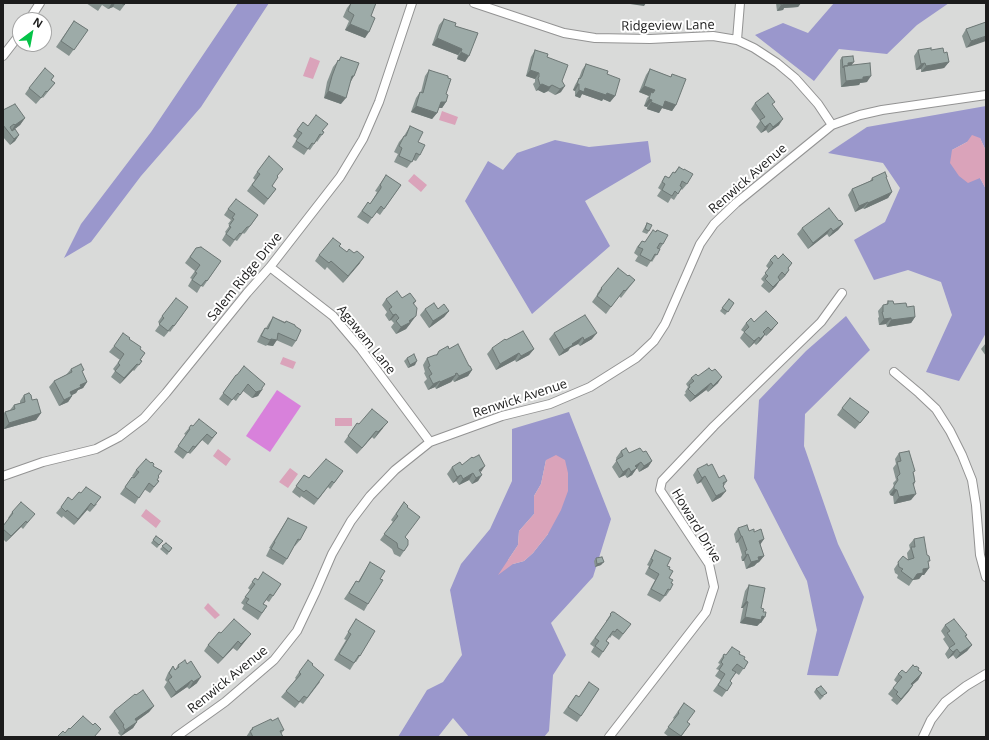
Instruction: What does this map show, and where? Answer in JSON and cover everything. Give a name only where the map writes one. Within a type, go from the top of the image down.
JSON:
[{"type":"street","points":[[34,12],[40,3]]},
{"type":"street","name":"Salem Ridge Drive","points":[[3,476],[43,462],[96,449],[119,437],[144,418],[166,393],[270,267],[340,177],[363,140],[380,102],[412,3]]},
{"type":"street","name":"Ridgeview Lane","points":[[474,3],[564,33],[595,38],[713,36],[737,40],[754,48],[777,63],[795,78],[818,104],[832,125]]},
{"type":"street","points":[[737,40],[740,3]]},
{"type":"street","points":[[3,56],[12,44]]},
{"type":"street","name":"Renwick Avenue","points":[[176,737],[225,702],[274,660],[297,631],[332,554],[351,521],[370,496],[395,470],[430,442],[502,416],[550,404],[590,388],[636,358],[654,341],[665,324],[700,244],[714,224],[736,203],[832,125],[860,115],[882,110],[986,95]]},
{"type":"street","name":"Agawam Lane","points":[[270,267],[333,316],[361,349],[430,442]]},
{"type":"street","name":"Howard Drive","points":[[609,737],[706,612],[714,587],[709,564],[660,490],[662,481],[714,426],[817,327],[842,293]]},
{"type":"street","points":[[894,372],[936,409],[962,454],[972,480],[976,505],[980,555],[986,577]]},
{"type":"street","points":[[923,737],[931,720],[945,702],[966,686],[986,674]]},
{"type":"shaded area","points":[[3,3],[986,3],[986,737],[3,737]]},
{"type":"shaded area","points":[[238,3],[269,3],[201,107],[141,176],[91,242],[64,258],[81,224],[151,132]]},
{"type":"shaded area","points":[[834,3],[949,3],[917,25],[887,54],[839,49],[814,81],[755,35],[783,23],[808,33]]},
{"type":"shaded area","points":[[310,57],[320,61],[313,79],[303,76]]},
{"type":"shaded area","points":[[986,106],[986,151],[980,138],[967,142],[952,150],[980,178],[986,189],[986,333],[959,381],[926,372],[952,315],[941,282],[908,270],[874,280],[854,240],[885,222],[900,188],[883,163],[828,153],[867,127]]},
{"type":"shaded area","points":[[442,111],[458,117],[455,125],[439,120]]},
{"type":"shaded area","points":[[972,135],[980,138],[986,151],[986,189],[980,178],[968,183],[959,176],[950,163],[952,150],[967,142]]},
{"type":"shaded area","points":[[555,140],[589,147],[648,141],[651,162],[585,201],[610,246],[532,314],[465,201],[488,161],[503,170],[517,153]]},
{"type":"shaded area","points":[[414,174],[427,185],[421,192],[408,181]]},
{"type":"shaded area","points":[[846,316],[870,350],[805,414],[804,446],[838,544],[864,597],[838,676],[807,675],[817,630],[807,581],[754,478],[759,400],[806,351]]},
{"type":"shaded area","points":[[283,357],[296,362],[293,369],[280,364]]},
{"type":"shaded area","points":[[277,390],[301,406],[270,452],[246,436]]},
{"type":"shaded area","points":[[569,412],[611,519],[593,577],[551,623],[566,655],[553,675],[549,731],[544,737],[469,737],[453,718],[438,737],[398,737],[427,690],[443,682],[462,655],[450,590],[461,564],[490,529],[512,481],[512,429]],"holes":[[[546,460],[548,534],[533,553],[524,561],[513,564],[508,560],[518,545],[519,531],[534,514],[534,496],[541,484]]]},
{"type":"shaded area","points":[[335,418],[352,418],[352,426],[335,426]]},
{"type":"shaded area","points":[[218,449],[231,459],[226,466],[213,456]]},
{"type":"shaded area","points":[[556,455],[565,460],[568,473],[568,491],[561,510],[548,534],[533,553],[524,561],[513,564],[498,575],[518,545],[519,531],[534,514],[534,496],[541,484],[546,460]]},
{"type":"shaded area","points":[[290,468],[298,474],[288,488],[279,482]]},
{"type":"shaded area","points":[[146,509],[161,521],[156,528],[141,516]]},
{"type":"shaded area","points":[[208,603],[220,615],[215,619],[204,608]]},
{"type":"building","points":[[351,3],[376,3],[371,16],[375,18],[369,32],[350,24],[354,15],[348,11]]},
{"type":"building","points":[[444,19],[456,23],[455,26],[478,33],[469,56],[461,52],[462,49],[437,38]]},
{"type":"building","points":[[74,21],[88,30],[74,50],[61,41]]},
{"type":"building","points":[[986,22],[986,36],[971,41],[966,29]]},
{"type":"building","points":[[931,48],[931,50],[943,48],[944,53],[947,52],[949,62],[926,66],[925,63],[921,64],[918,50]]},
{"type":"building","points":[[535,50],[548,54],[547,57],[568,65],[562,81],[565,86],[560,89],[552,85],[549,87],[542,84],[540,85],[538,78],[539,73],[530,70]]},
{"type":"building","points":[[853,56],[854,62],[848,63],[848,66],[844,66],[843,68],[842,57]]},
{"type":"building","points":[[341,57],[359,63],[354,76],[352,76],[346,98],[328,91],[338,60],[339,61]]},
{"type":"building","points":[[870,63],[871,76],[863,77],[863,79],[846,81],[844,66]]},
{"type":"building","points":[[586,64],[608,71],[607,74],[620,79],[615,96],[607,93],[606,95],[585,88],[584,92],[579,90],[579,84],[577,84],[579,78],[580,79],[582,76]]},
{"type":"building","points":[[45,68],[54,76],[51,80],[55,83],[41,98],[29,88]]},
{"type":"building","points":[[650,69],[671,77],[672,74],[686,79],[676,105],[665,101],[663,107],[651,102],[652,100],[649,99],[651,92],[653,93],[655,90],[644,86]]},
{"type":"building","points":[[429,70],[448,76],[448,78],[451,79],[446,94],[448,95],[446,102],[441,102],[437,113],[416,106],[420,92],[423,93]]},
{"type":"building","points":[[768,93],[775,102],[772,104],[783,119],[773,127],[770,123],[765,127],[760,120],[765,117],[755,103]]},
{"type":"building","points":[[15,104],[25,118],[10,127],[12,131],[15,129],[19,135],[14,139],[3,125],[3,110]]},
{"type":"building","points":[[316,115],[328,124],[322,131],[324,132],[322,135],[320,134],[314,144],[312,143],[308,149],[296,141],[302,133],[297,130],[303,122],[308,126]]},
{"type":"building","points":[[410,126],[423,132],[418,142],[425,145],[420,155],[416,153],[412,162],[399,156],[402,148],[399,146],[404,136],[406,136]]},
{"type":"building","points":[[269,156],[283,169],[277,176],[278,177],[272,186],[276,189],[268,199],[252,185],[260,174],[257,172]]},
{"type":"building","points":[[679,167],[693,174],[687,184],[682,181],[680,186],[682,187],[678,194],[675,191],[672,196],[662,190],[665,184],[662,182],[665,176],[669,178]]},
{"type":"building","points":[[885,172],[892,192],[859,206],[852,189],[873,180],[872,178]]},
{"type":"building","points":[[386,175],[401,185],[384,209],[381,206],[372,218],[362,211],[368,202],[370,204],[381,188],[380,185]]},
{"type":"building","points":[[236,199],[258,215],[250,226],[247,227],[241,234],[240,233],[234,240],[226,234],[231,227],[229,226],[234,219],[232,218],[235,214],[228,209]]},
{"type":"building","points":[[829,208],[843,224],[833,231],[831,228],[813,243],[802,228]]},
{"type":"building","points":[[647,223],[652,225],[649,231],[645,229]]},
{"type":"building","points":[[653,230],[656,232],[657,230],[668,235],[663,244],[660,243],[657,248],[660,249],[657,255],[655,254],[651,261],[640,255],[643,249],[638,247],[642,241],[645,242]]},
{"type":"building","points":[[333,238],[341,244],[339,246],[347,252],[349,249],[354,253],[357,251],[364,257],[348,276],[331,261],[329,263],[319,255]]},
{"type":"building","points":[[201,247],[221,261],[207,281],[206,280],[201,286],[192,280],[200,265],[190,257],[196,248]]},
{"type":"building","points":[[783,254],[792,263],[785,275],[782,272],[778,277],[780,280],[773,287],[765,279],[768,276],[765,273],[773,263],[770,260],[775,255],[778,259]]},
{"type":"building","points":[[618,268],[635,280],[625,291],[624,290],[611,307],[597,296],[602,289],[601,288]]},
{"type":"building","points":[[397,291],[402,298],[410,293],[416,301],[413,303],[417,308],[416,316],[409,321],[411,322],[401,327],[396,321],[399,318],[396,314],[393,315],[389,309],[392,307],[386,299]]},
{"type":"building","points":[[176,298],[188,307],[174,326],[173,325],[168,331],[159,324],[164,318],[162,316]]},
{"type":"building","points":[[729,299],[734,303],[728,312],[722,308]]},
{"type":"building","points":[[888,301],[893,301],[894,304],[906,303],[907,307],[914,306],[915,317],[891,320],[891,318],[884,319],[882,312],[883,305],[888,304]]},
{"type":"building","points":[[434,303],[438,309],[444,304],[449,311],[433,321],[425,309]]},
{"type":"building","points":[[766,311],[778,323],[771,330],[768,327],[763,332],[765,334],[760,339],[759,337],[754,341],[744,332],[749,327],[746,323],[751,318],[754,322]]},
{"type":"building","points":[[585,315],[597,333],[584,340],[583,337],[564,350],[554,333]]},
{"type":"building","points":[[273,317],[285,323],[286,321],[295,325],[301,330],[296,341],[278,333],[277,340],[270,340],[261,336],[265,328],[268,329]]},
{"type":"building","points":[[523,331],[534,349],[521,356],[519,353],[500,364],[492,348],[505,339],[506,340]]},
{"type":"building","points":[[123,333],[141,347],[140,349],[145,353],[140,360],[142,361],[139,365],[137,364],[124,378],[115,371],[120,365],[118,363],[124,354],[114,346]]},
{"type":"building","points":[[458,344],[472,370],[459,376],[457,373],[455,374],[456,375],[433,384],[429,376],[432,374],[428,367],[430,366],[427,358],[437,355],[439,351],[448,346],[449,349]]},
{"type":"building","points":[[414,354],[417,361],[410,365],[407,358]]},
{"type":"building","points":[[81,364],[84,370],[82,371],[87,382],[80,385],[81,387],[70,392],[72,396],[64,400],[54,381],[72,372],[71,369]]},
{"type":"building","points":[[244,366],[265,384],[262,390],[256,392],[248,384],[240,395],[238,393],[232,400],[223,393]]},
{"type":"building","points":[[709,368],[712,371],[715,369],[722,377],[713,386],[711,383],[695,396],[688,389],[690,387],[689,385],[694,381],[691,378],[696,374],[698,376]]},
{"type":"building","points":[[29,393],[32,400],[37,399],[41,413],[9,423],[5,412],[15,409],[14,405],[25,402],[24,395]]},
{"type":"building","points":[[850,398],[869,412],[860,423],[842,408]]},
{"type":"building","points":[[372,409],[388,422],[378,432],[376,431],[362,448],[348,436],[357,423],[359,424]]},
{"type":"building","points":[[199,419],[217,433],[212,438],[207,434],[195,447],[193,446],[188,453],[178,446],[190,429],[189,428],[191,425],[193,426]]},
{"type":"building","points":[[626,448],[629,453],[640,448],[643,452],[646,451],[652,461],[644,466],[641,462],[635,466],[637,468],[631,472],[629,468],[623,472],[616,460],[623,456],[621,451]]},
{"type":"building","points":[[909,451],[915,471],[913,472],[915,482],[913,483],[916,494],[899,497],[897,490],[894,489],[894,486],[898,480],[897,477],[900,474],[897,462],[901,461],[899,453]]},
{"type":"building","points":[[479,455],[485,466],[479,470],[482,475],[476,478],[473,473],[463,479],[461,475],[457,477],[452,467],[460,462],[462,465],[472,457],[473,458]]},
{"type":"building","points":[[146,459],[154,464],[153,466],[162,471],[158,476],[159,477],[157,480],[159,481],[154,487],[149,483],[139,498],[125,487],[132,477],[134,478],[139,472],[136,470]]},
{"type":"building","points":[[326,459],[343,471],[334,483],[332,481],[318,499],[306,490],[304,492],[296,486],[304,475],[309,478]]},
{"type":"building","points":[[707,464],[708,466],[712,464],[719,478],[724,475],[727,481],[723,483],[726,491],[716,496],[705,476],[702,478],[697,469]]},
{"type":"building","points":[[86,487],[101,497],[94,506],[91,503],[78,519],[67,510],[66,512],[61,507],[68,497],[72,500]]},
{"type":"building","points":[[21,502],[35,514],[27,523],[26,521],[11,536],[3,529],[3,526]]},
{"type":"building","points":[[404,502],[408,506],[407,507],[420,517],[405,537],[408,540],[408,545],[404,551],[398,548],[397,543],[384,534],[398,516],[396,514]]},
{"type":"building","points":[[288,518],[307,527],[300,540],[298,539],[287,559],[271,549]]},
{"type":"building","points":[[747,525],[749,531],[754,529],[754,532],[761,529],[764,539],[759,541],[764,556],[758,557],[759,560],[751,562],[748,554],[746,555],[745,551],[747,550],[738,528]]},
{"type":"building","points":[[156,536],[163,541],[159,545],[153,540]]},
{"type":"building","points":[[924,537],[927,555],[929,556],[930,561],[928,561],[929,568],[923,569],[923,573],[917,574],[913,580],[901,571],[903,569],[899,567],[898,562],[903,556],[908,560],[914,558],[911,547],[915,547],[914,539]]},
{"type":"building","points":[[166,543],[172,548],[169,552],[162,546]]},
{"type":"building","points":[[655,550],[671,558],[667,566],[673,571],[669,578],[673,580],[671,583],[673,584],[664,596],[651,589],[659,574],[649,568],[653,560],[651,559]]},
{"type":"building","points":[[602,557],[604,562],[597,564],[596,558]]},
{"type":"building","points":[[370,562],[385,571],[380,579],[383,580],[368,604],[349,593],[356,581],[359,582]]},
{"type":"building","points":[[263,572],[281,584],[273,596],[270,594],[263,604],[267,606],[262,613],[246,603],[249,599],[245,597],[255,584],[252,582],[255,578],[258,580]]},
{"type":"building","points":[[749,585],[765,588],[761,608],[764,609],[763,612],[766,612],[765,617],[762,616],[761,620],[745,617]]},
{"type":"building","points":[[612,612],[631,624],[623,634],[617,629],[615,632],[613,631],[606,641],[609,643],[603,652],[595,646],[599,641],[595,638]]},
{"type":"building","points":[[234,619],[251,634],[241,644],[238,641],[223,658],[208,645],[219,632],[221,633]]},
{"type":"building","points":[[356,619],[375,631],[354,663],[339,654],[351,634],[348,632]]},
{"type":"building","points":[[954,619],[967,635],[965,636],[972,645],[960,653],[957,649],[953,652],[949,648],[955,644],[947,633],[950,631],[945,625]]},
{"type":"building","points":[[732,647],[740,652],[739,654],[745,657],[744,659],[748,662],[744,669],[737,664],[732,670],[736,672],[730,681],[732,683],[727,691],[718,685],[725,674],[719,670],[723,664],[721,662],[724,654],[726,655]]},
{"type":"building","points":[[185,660],[187,664],[191,661],[201,677],[193,682],[192,680],[176,692],[168,680],[172,677],[169,673],[173,666],[175,670],[179,667],[178,665]]},
{"type":"building","points":[[308,660],[324,675],[307,698],[304,696],[299,702],[286,691],[301,674],[299,672]]},
{"type":"building","points":[[913,665],[919,668],[918,670],[922,673],[911,684],[913,685],[901,699],[896,694],[898,692],[893,688],[902,677],[898,674],[902,670],[906,673]]},
{"type":"building","points":[[589,682],[599,689],[581,716],[568,707],[576,695],[579,697]]},
{"type":"building","points":[[821,686],[827,693],[822,696],[816,689]]},
{"type":"building","points":[[143,690],[154,706],[135,719],[137,722],[125,730],[124,725],[114,711],[135,694],[136,695]]},
{"type":"building","points":[[684,703],[695,711],[687,722],[690,724],[681,736],[668,727],[679,713],[678,712]]},
{"type":"building","points":[[83,716],[93,725],[95,723],[101,729],[94,737],[58,736],[63,731],[65,733],[69,728],[70,729]]},
{"type":"building","points":[[278,718],[284,730],[280,731],[283,737],[253,737],[250,731],[253,729],[252,728],[271,719],[272,721]]}]
